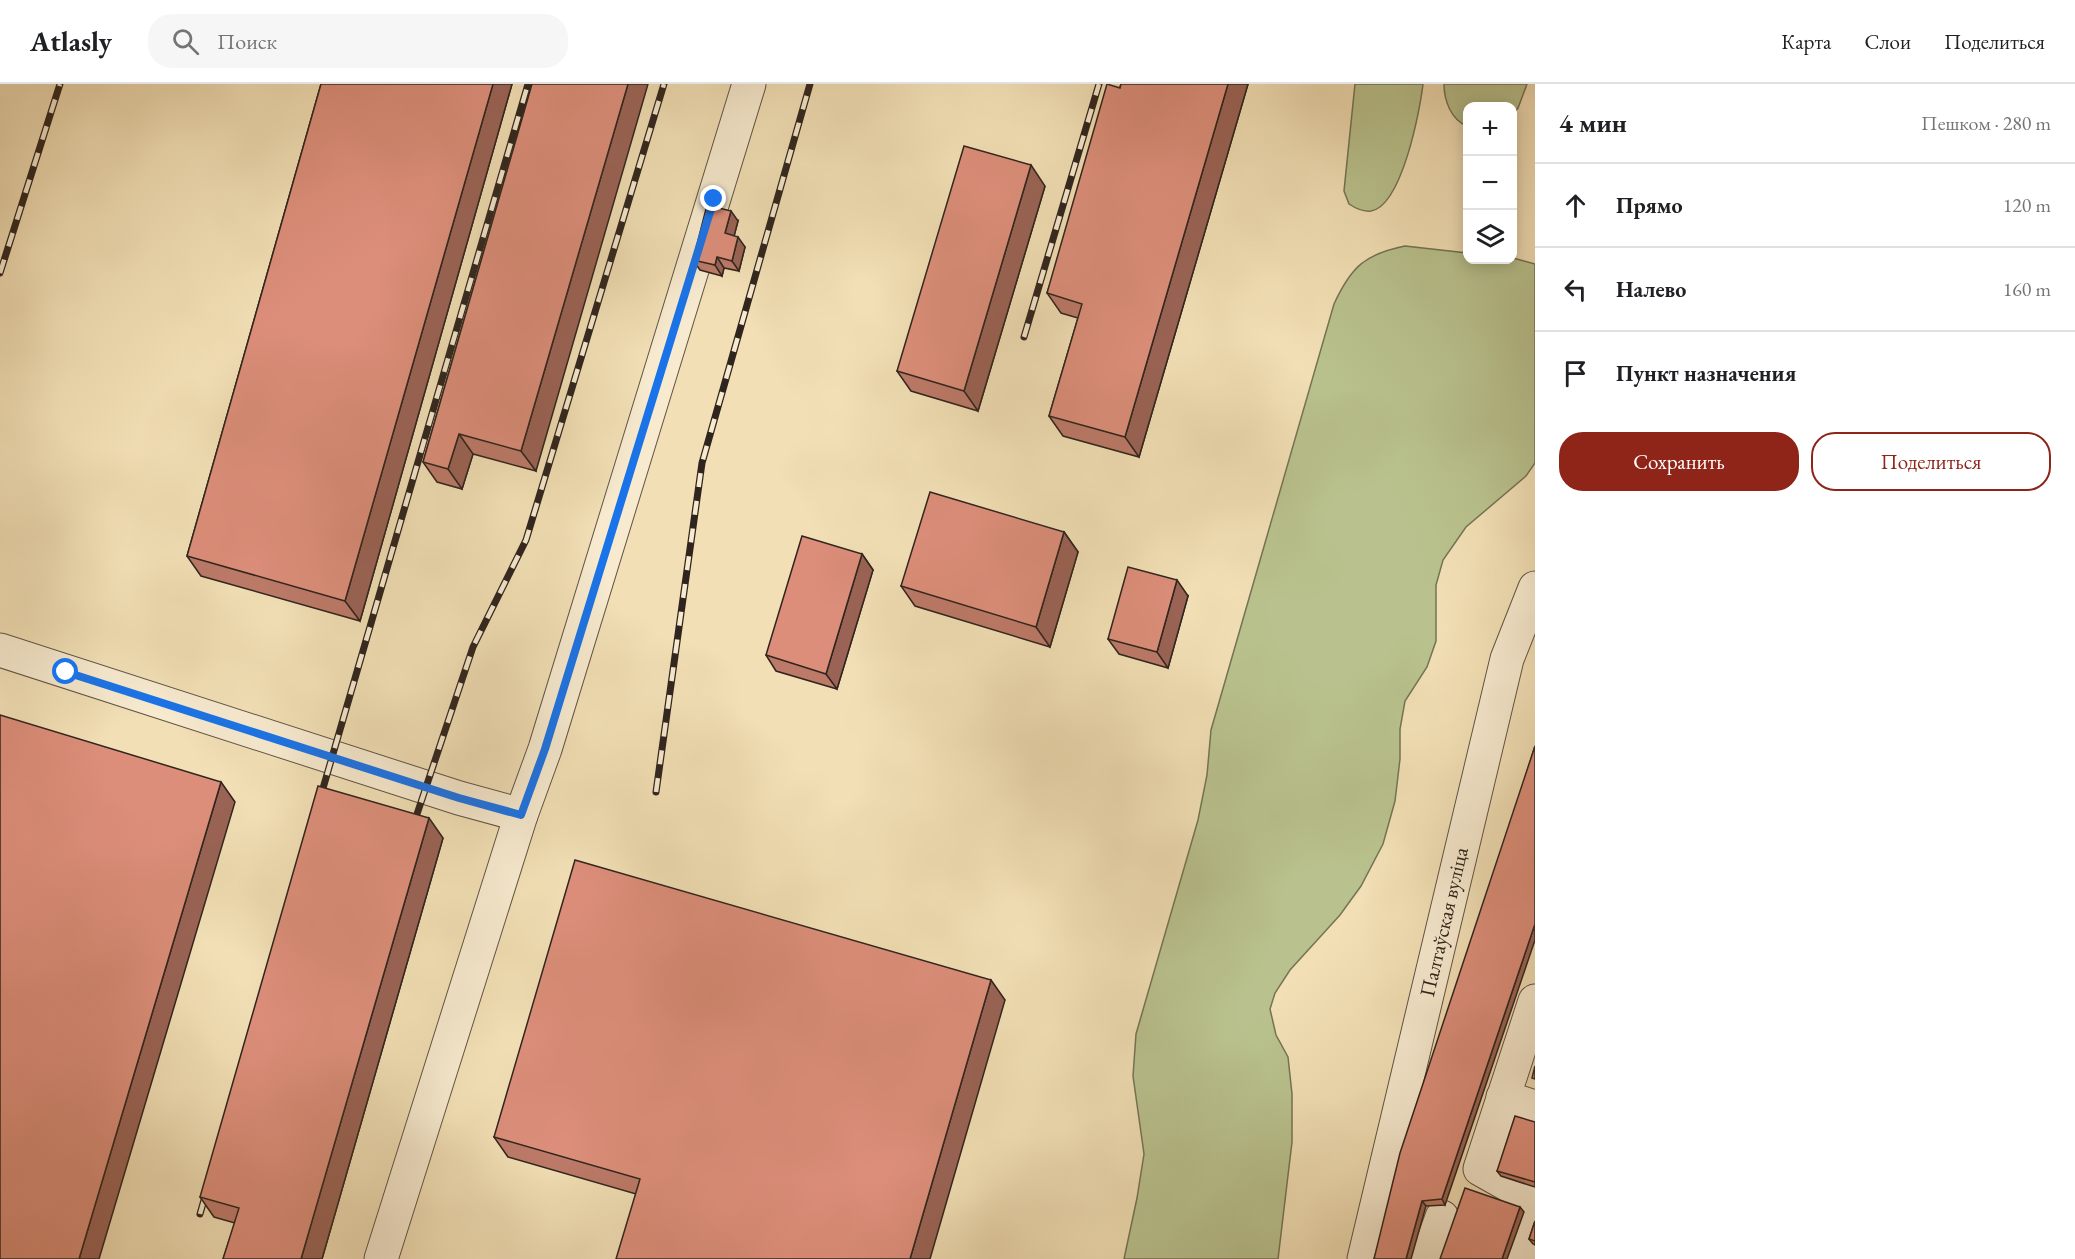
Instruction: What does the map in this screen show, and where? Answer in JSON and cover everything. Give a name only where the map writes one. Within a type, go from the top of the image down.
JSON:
[{"type":"street","points":[[381,1259],[521,815],[545,749],[749,84]]},
{"type":"street","name":"Палтаўская вуліца","points":[[1364,1259],[1521,652],[1535,588]]},
{"type":"street","points":[[0,650],[459,798],[521,815]]},
{"type":"street","points":[[1534,1008],[1480,1169],[1535,1200]]},
{"type":"street","points":[[1503,1097],[1535,1107]]},
{"type":"street","points":[[1427,1259],[1442,1217]]},
{"type":"street","points":[[1522,1259],[1535,1220]]},
{"type":"green space","points":[[1355,84],[1423,84],[1408,155],[1400,175],[1392,193],[1382,205],[1371,211],[1365,211],[1349,204],[1344,191]]},
{"type":"green space","points":[[1444,84],[1527,84],[1517,109],[1517,102],[1463,102],[1463,124],[1453,114],[1445,96]]},
{"type":"green space","points":[[1405,246],[1463,253],[1463,264],[1517,264],[1517,259],[1535,264],[1535,463],[1526,476],[1466,527],[1443,560],[1436,585],[1436,641],[1427,667],[1405,701],[1400,729],[1400,759],[1395,801],[1383,844],[1361,886],[1340,915],[1290,970],[1275,993],[1270,1009],[1276,1035],[1288,1057],[1292,1094],[1292,1142],[1278,1259],[1124,1259],[1144,1154],[1133,1076],[1136,1034],[1198,820],[1207,775],[1211,730],[1334,304],[1353,271],[1369,258]]},
{"type":"building","points":[[321,84],[493,84],[345,601],[187,556]]},
{"type":"building","points":[[532,84],[628,84],[521,451],[459,434],[448,469],[423,462]]},
{"type":"building","points":[[1107,84],[1120,88],[1121,84],[1228,84],[1125,437],[1049,416],[1082,304],[1047,293]]},
{"type":"building","points":[[964,146],[1031,165],[964,391],[897,371]]},
{"type":"building","points":[[707,205],[731,211],[725,233],[738,237],[732,261],[717,257],[715,265],[693,260]]},
{"type":"building","points":[[930,492],[1064,532],[1036,627],[901,586]]},
{"type":"building","points":[[802,536],[862,554],[826,674],[766,655]]},
{"type":"building","points":[[1128,567],[1177,580],[1157,652],[1108,639]]},
{"type":"building","points":[[0,715],[221,782],[79,1259],[0,1259]]},
{"type":"building","points":[[1535,746],[1535,924],[1442,1199],[1422,1201],[1406,1259],[1374,1259],[1400,1153]]},
{"type":"building","points":[[318,786],[429,818],[301,1259],[223,1259],[239,1208],[200,1197]]},
{"type":"building","points":[[575,860],[991,980],[910,1259],[616,1259],[640,1179],[494,1137]]},
{"type":"building","points":[[1515,1116],[1535,1122],[1535,1182],[1497,1171]]},
{"type":"building","points":[[1465,1188],[1520,1207],[1502,1259],[1440,1259]]},
{"type":"building","points":[[1535,1221],[1535,1241],[1529,1239]]},
{"type":"railway","points":[[0,273],[60,84]]},
{"type":"railway","points":[[319,802],[528,84]]},
{"type":"railway","points":[[412,829],[473,647],[526,540],[664,84]]},
{"type":"railway","points":[[656,792],[702,463],[810,84]]},
{"type":"railway","points":[[1024,337],[1099,84]]},
{"type":"railway","points":[[200,1214],[208,1186]]},
{"type":"route","points":[[66,672],[459,798],[521,815],[545,749],[714,199]]}]
